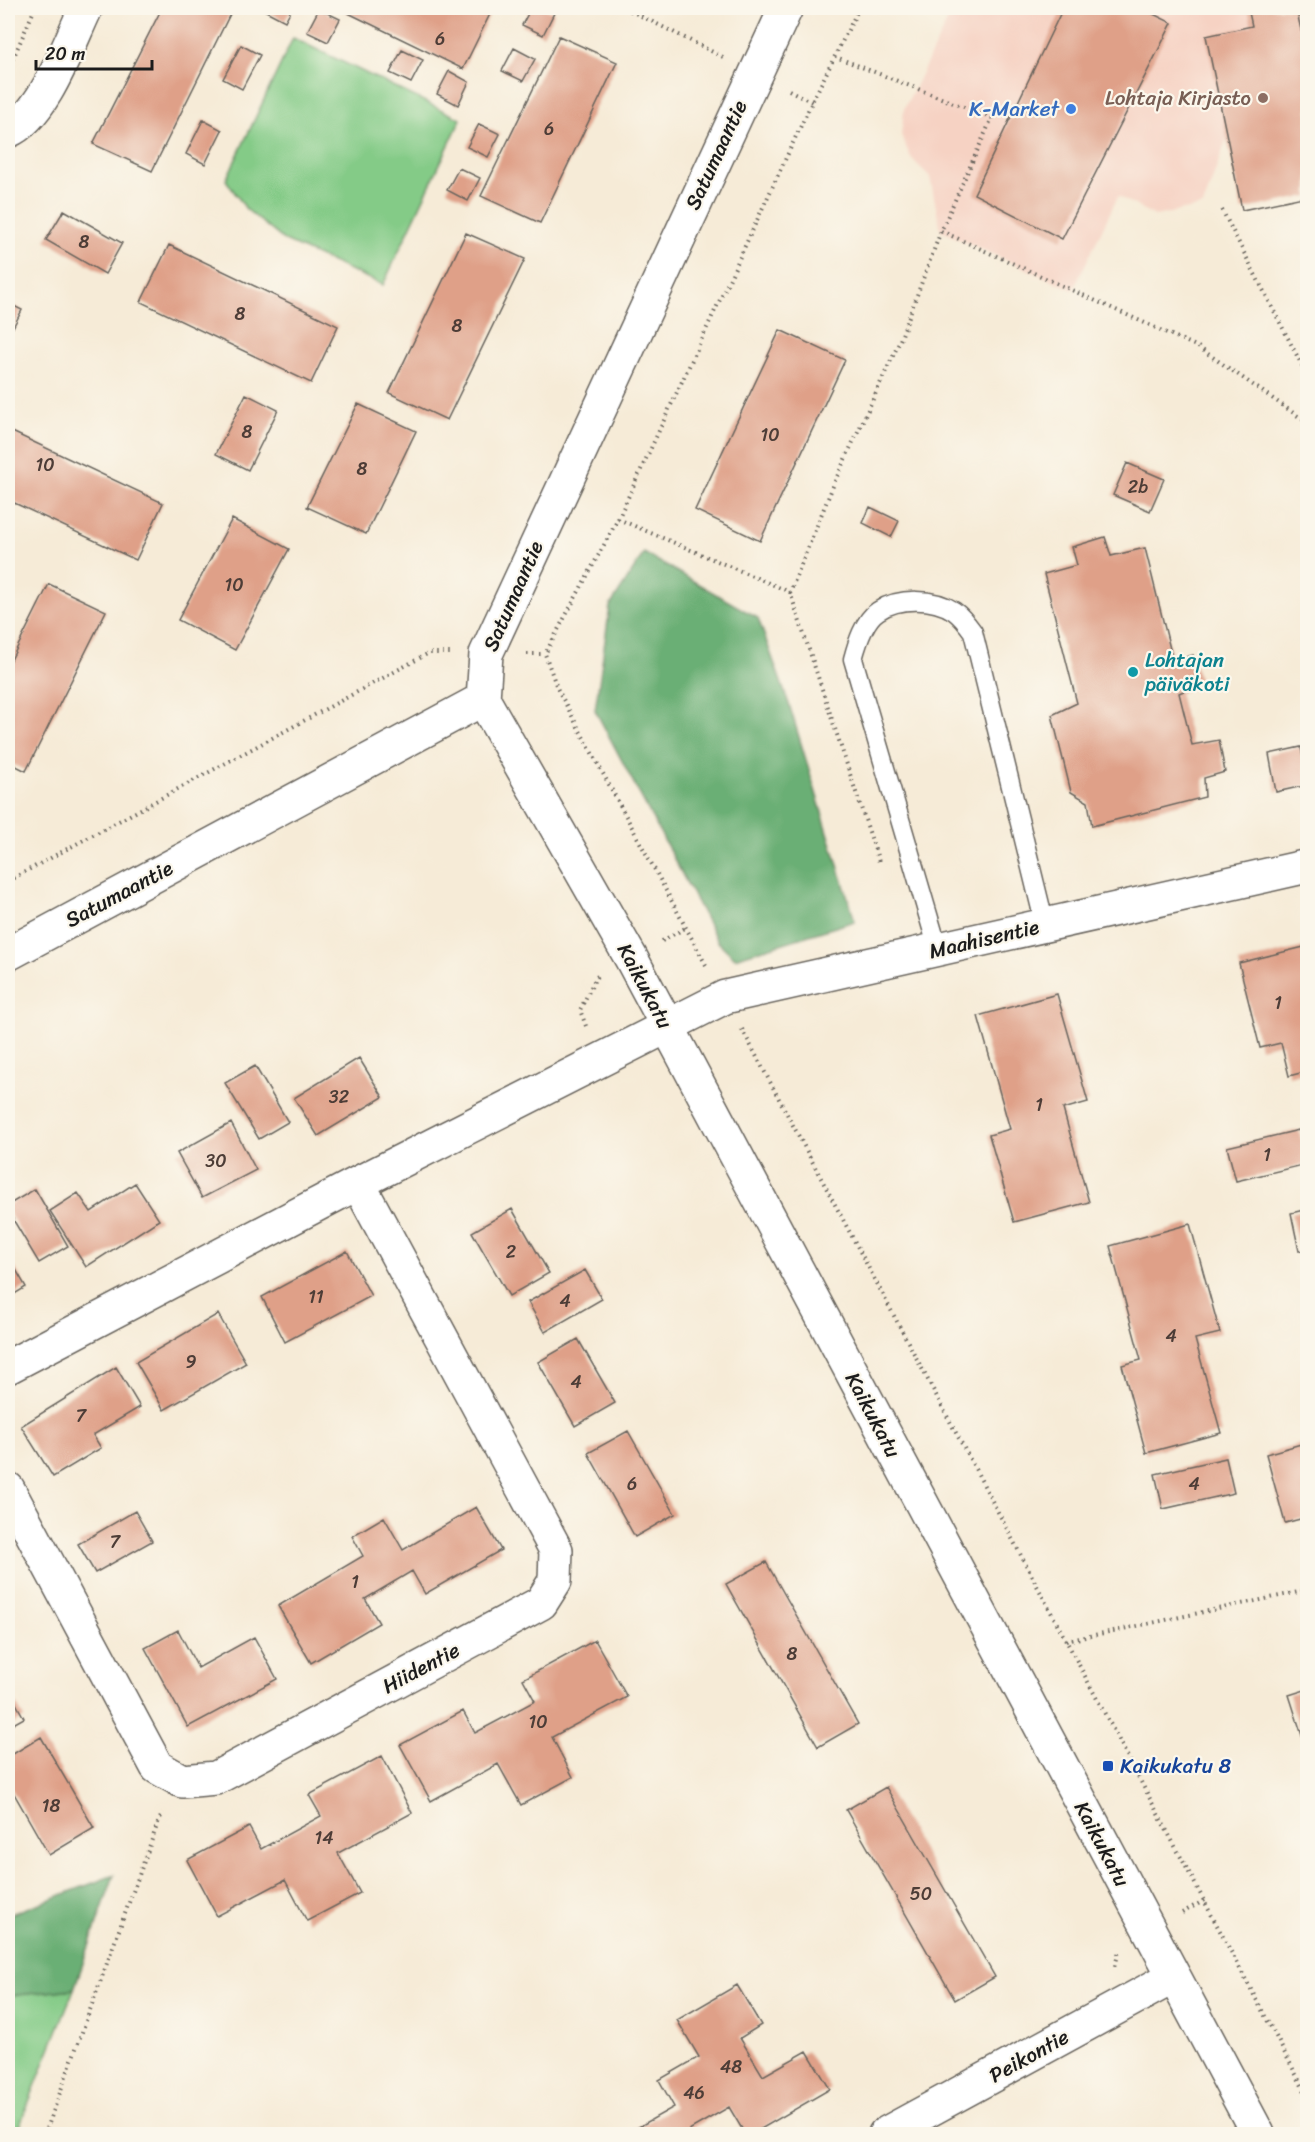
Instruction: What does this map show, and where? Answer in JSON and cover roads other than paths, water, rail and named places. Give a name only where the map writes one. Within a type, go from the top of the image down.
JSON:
[{"type":"street","points":[[8,131],[15,128],[43,99],[86,8]]},
{"type":"street","name":"Satumaantie","points":[[8,954],[483,699],[486,654],[786,8]]},
{"type":"street","name":"Kaikukatu","points":[[483,699],[631,958],[1258,2134]]},
{"type":"street","name":"Maahisentie","points":[[8,1367],[358,1183],[725,997],[1308,866]]},
{"type":"street","name":"Hiidentie","points":[[8,1489],[158,1767],[183,1781],[216,1778],[541,1603],[555,1581],[556,1550],[358,1183]]},
{"type":"street","name":"Peikontie","points":[[885,2134],[1173,1977]]},
{"type":"lane","points":[[938,949],[853,659],[859,636],[878,611],[902,602],[927,600],[955,612],[974,632],[1046,925]]},
{"type":"place","name":"Lohtaja Kirjasto","points":[[1263,98]]},
{"type":"place","name":"K-Market","points":[[1071,109]]},
{"type":"place","name":"Lohtajan päiväkoti","points":[[1133,672]]},
{"type":"place","name":"Kaikukatu 8","points":[[1108,1766]]}]
